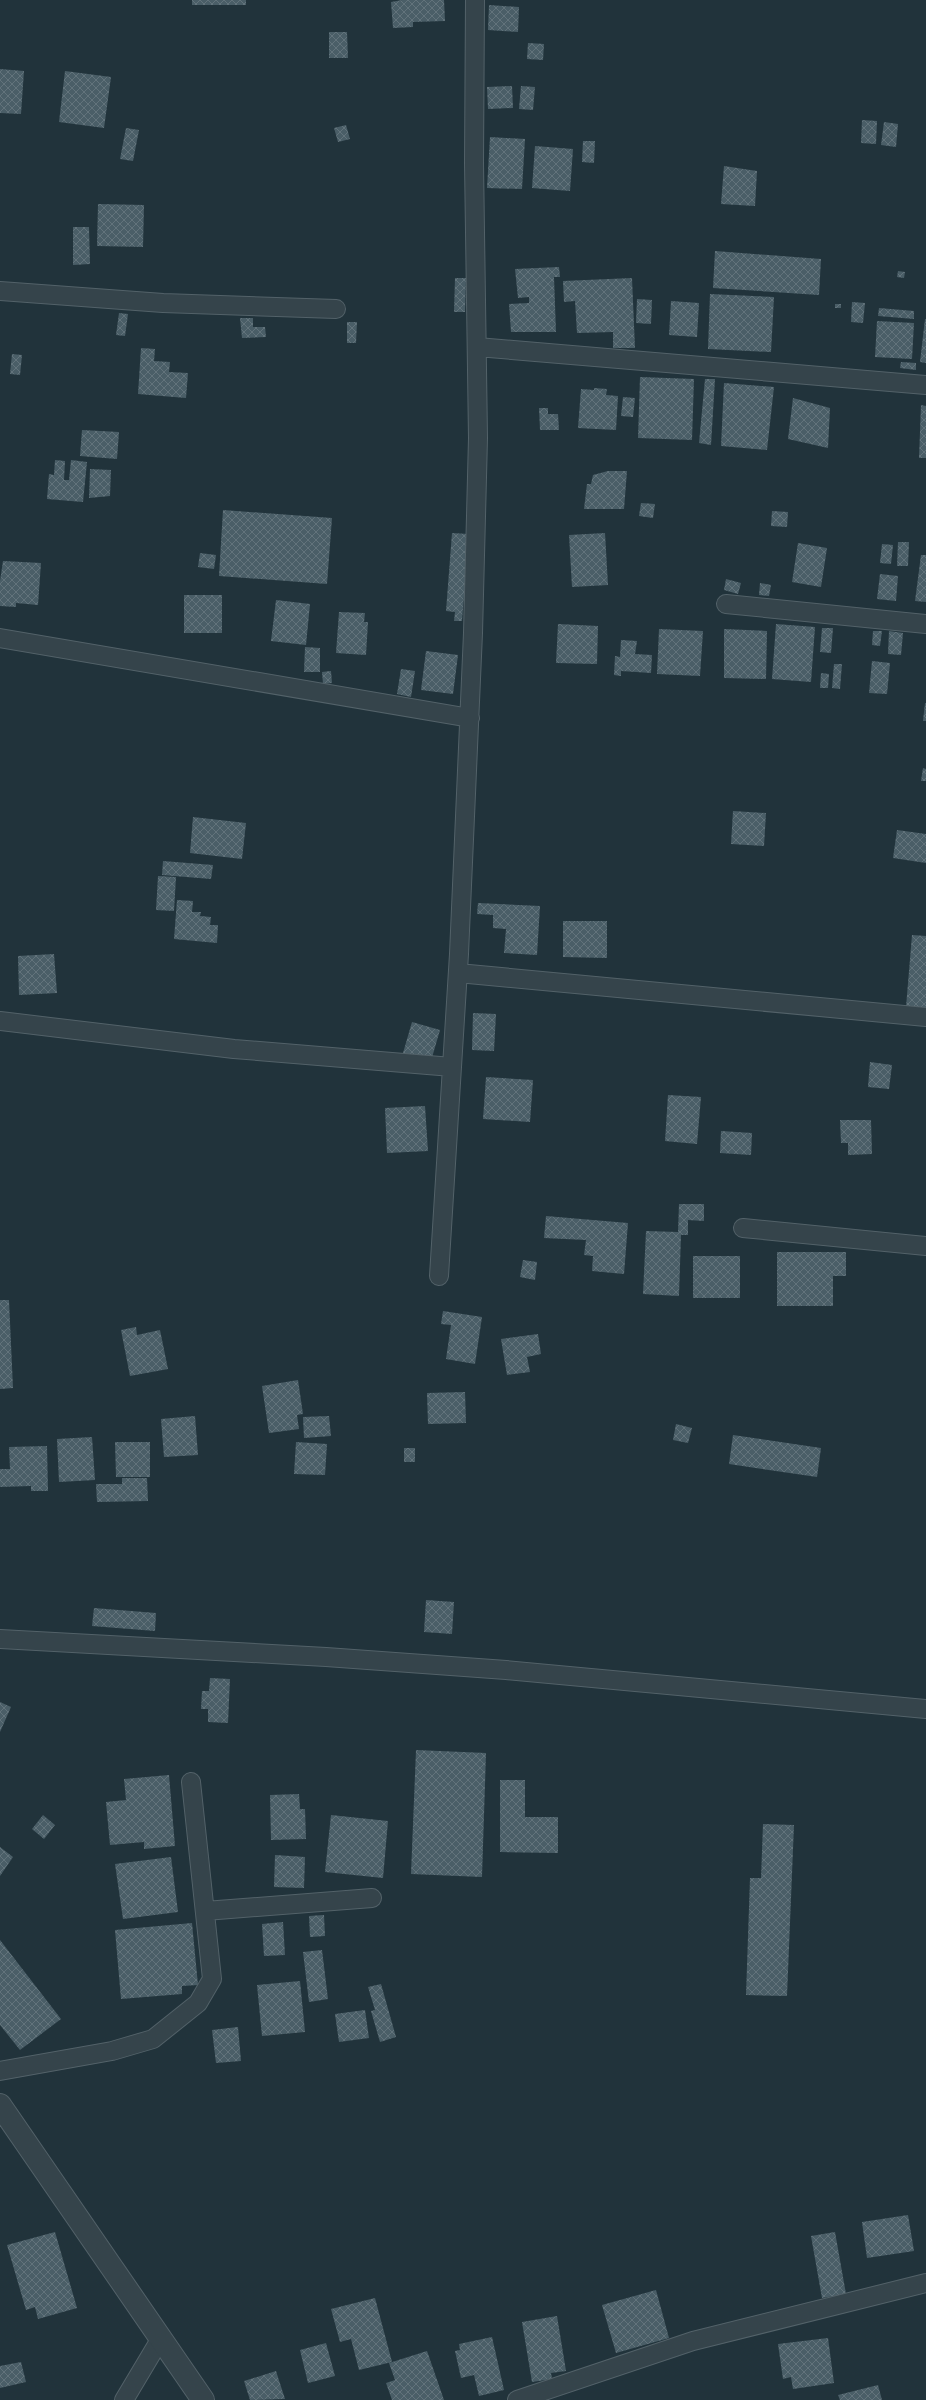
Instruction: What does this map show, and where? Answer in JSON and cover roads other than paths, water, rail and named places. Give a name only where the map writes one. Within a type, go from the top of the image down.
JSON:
[{"type":"street","points":[[439,1276],[458,973],[470,718],[478,438],[474,163],[475,0]]},
{"type":"street","points":[[0,291],[163,303],[336,309]]},
{"type":"street","points":[[477,346],[926,385]]},
{"type":"street","points":[[726,604],[926,624]]},
{"type":"street","points":[[0,638],[470,718]]},
{"type":"street","points":[[458,973],[926,1017]]},
{"type":"street","points":[[0,1021],[234,1049],[452,1067]]},
{"type":"street","points":[[743,1228],[926,1246]]},
{"type":"street","points":[[0,1639],[326,1657],[490,1669],[726,1689],[926,1709]]},
{"type":"street","points":[[0,2071],[112,2051],[153,2039],[198,2003],[212,1979],[191,1782]]},
{"type":"street","points":[[205,1912],[372,1898]]},
{"type":"street","points":[[0,2105],[203,2400]]},
{"type":"street","points":[[517,2400],[693,2341],[926,2283]]},
{"type":"street","points":[[124,2400],[161,2338]]}]
